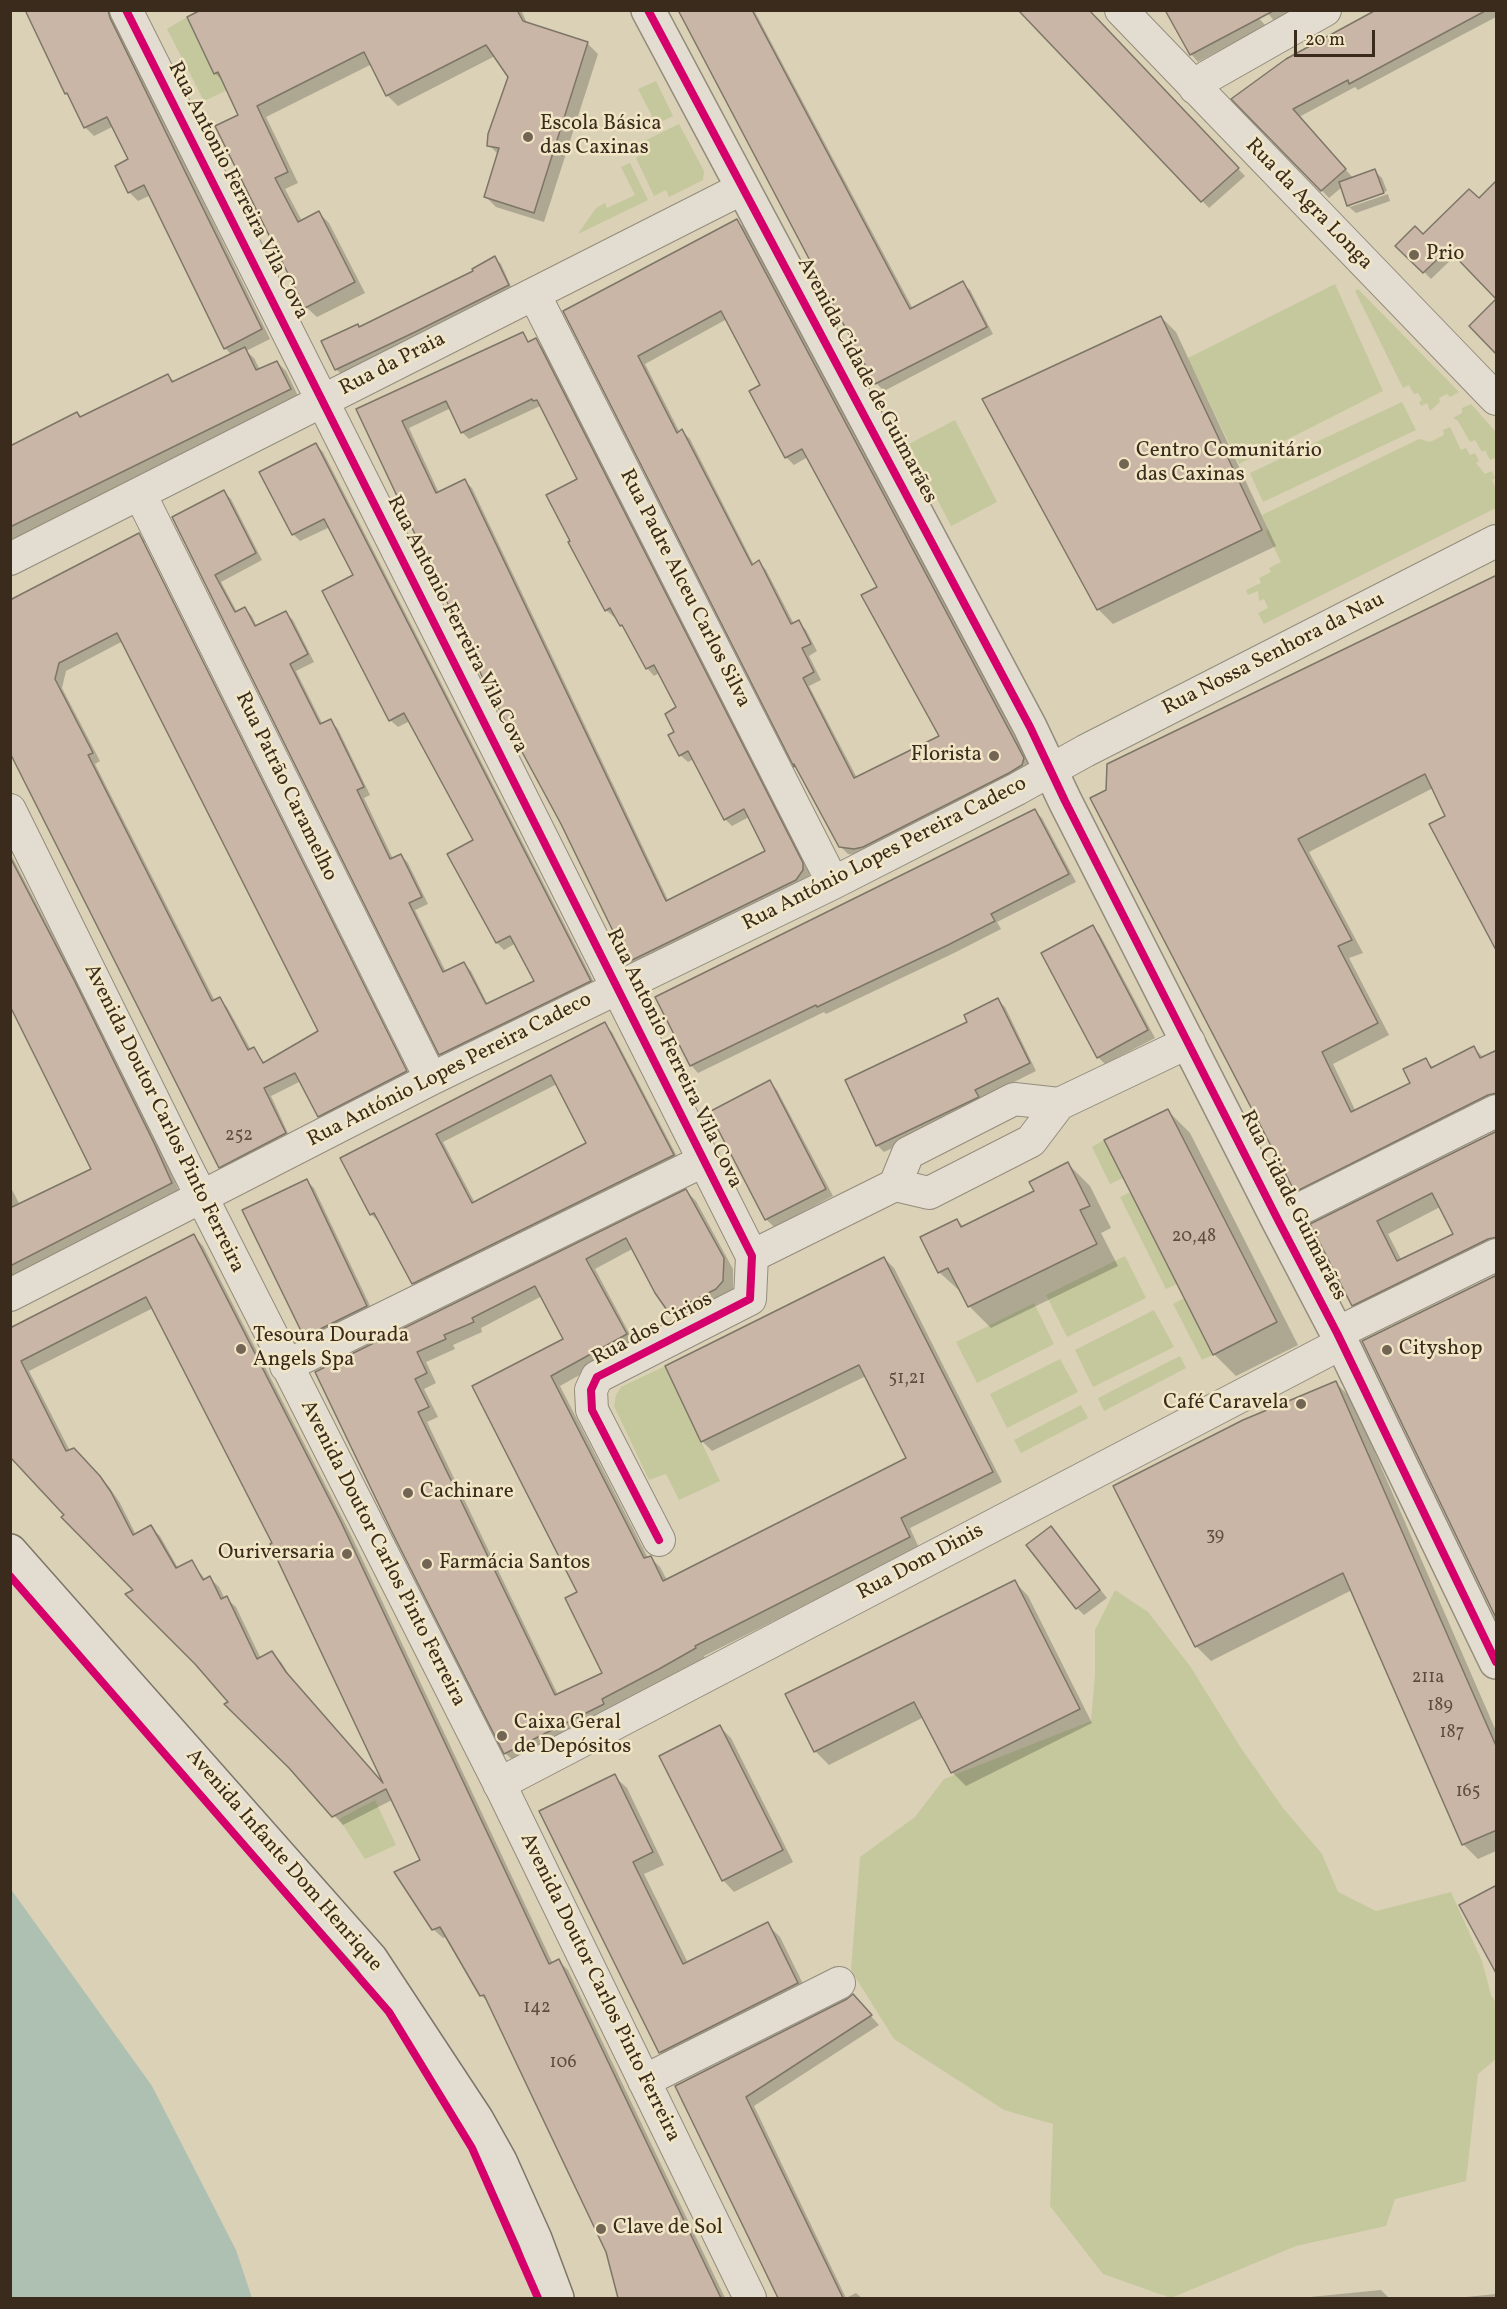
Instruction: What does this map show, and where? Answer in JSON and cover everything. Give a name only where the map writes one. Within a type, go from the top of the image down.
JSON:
[{"type":"street","name":"Rua Antonio Ferreira Vila Cova","points":[[126,10],[752,1256]]},
{"type":"street","name":"Avenida Cidade de Guimarães","points":[[648,10],[1051,769]]},
{"type":"street","name":"Rua da Agra Longa","points":[[1121,10],[1497,399]]},
{"type":"street","points":[[1195,88],[1207,77],[1325,10]]},
{"type":"street","name":"Rua da Praia","points":[[10,559],[743,188]]},
{"type":"street","name":"Rua Padre Alceu Carlos Silva","points":[[534,294],[833,883]]},
{"type":"street","name":"Rua Patrão Caramelho","points":[[140,494],[431,1079]]},
{"type":"street","name":"Rua Nossa Senhora da Nau","points":[[1051,769],[1497,541]]},
{"type":"street","name":"Rua António Lopes Pereira Cadeco","points":[[10,1294],[431,1079],[833,883],[1017,789],[1051,769]]},
{"type":"street","name":"Rua Cidade Guimarães","points":[[1051,769],[1065,801],[1339,1338],[1497,1662]]},
{"type":"street","name":"Avenida Doutor Carlos Pinto Ferreira","points":[[10,810],[201,1197],[499,1784],[750,2298]]},
{"type":"street","points":[[752,1256],[895,1185],[928,1193],[1031,1141],[1059,1104],[1189,1042]]},
{"type":"street","points":[[895,1185],[908,1153],[1014,1099],[1059,1104]]},
{"type":"street","points":[[1278,1220],[1497,1111]]},
{"type":"street","points":[[286,1366],[703,1161]]},
{"type":"street","name":"Rua Dom Dinis","points":[[499,1784],[1497,1255]]},
{"type":"street","name":"Rua dos Cirios","points":[[659,1540],[592,1410],[591,1390],[597,1377],[750,1299],[752,1256]]},
{"type":"street","name":"Avenida Infante Dom Henrique","points":[[10,1551],[371,1959],[477,2120],[500,2161],[535,2239],[556,2298]]},
{"type":"street","points":[[644,2081],[839,1983]]},
{"type":"green space","points":[[187,17],[214,73],[248,58],[310,51],[204,101],[167,29]]},
{"type":"green space","points":[[656,81],[673,116],[641,132],[637,124],[652,116],[638,89]]},
{"type":"green space","points":[[679,124],[704,171],[703,180],[669,197],[666,190],[654,196],[636,158],[648,151],[644,141]]},
{"type":"green space","points":[[630,163],[648,200],[578,234],[596,208],[605,203],[607,208],[635,195],[621,167]]},
{"type":"green space","points":[[1335,284],[1383,391],[1239,464],[1188,358]]},
{"type":"green space","points":[[1358,289],[1459,392],[1450,397],[1447,394],[1439,398],[1440,402],[1430,411],[1427,403],[1421,406],[1419,402],[1422,400],[1418,393],[1414,394],[1409,385],[1403,388],[1355,291]]},
{"type":"green space","points":[[1402,402],[1416,430],[1263,502],[1250,473]]},
{"type":"green space","points":[[1471,404],[1496,432],[1496,461],[1495,458],[1490,460],[1485,450],[1482,452],[1475,440],[1470,442],[1458,421],[1453,418],[1462,413],[1462,408]]},
{"type":"green space","points":[[955,420],[997,502],[951,526],[909,444]]},
{"type":"green space","points":[[1450,427],[1461,450],[1466,448],[1470,455],[1475,453],[1479,461],[1476,463],[1485,474],[1492,471],[1495,478],[1492,480],[1496,489],[1496,508],[1264,624],[1258,613],[1268,608],[1264,599],[1259,601],[1258,591],[1248,595],[1246,590],[1261,583],[1259,578],[1271,572],[1269,568],[1281,562],[1266,532],[1268,529],[1262,515],[1419,439],[1430,442],[1444,435],[1443,430]]},
{"type":"green space","points":[[1104,1140],[1123,1178],[1110,1184],[1092,1147]]},
{"type":"green space","points":[[1130,1192],[1177,1284],[1166,1289],[1120,1197]]},
{"type":"green space","points":[[1125,1256],[1146,1298],[1067,1337],[1046,1295]]},
{"type":"green space","points":[[1184,1298],[1213,1355],[1202,1360],[1173,1304]]},
{"type":"green space","points":[[1034,1303],[1054,1344],[977,1383],[956,1342]]},
{"type":"green space","points":[[1154,1310],[1174,1347],[1093,1387],[1075,1350]]},
{"type":"green space","points":[[1180,1356],[1186,1368],[1104,1411],[1098,1398]]},
{"type":"green space","points":[[1060,1359],[1078,1392],[1007,1428],[990,1394]]},
{"type":"green space","points":[[665,1366],[720,1481],[679,1500],[666,1474],[649,1480],[614,1406],[616,1395],[621,1387]]},
{"type":"green space","points":[[1081,1405],[1088,1418],[1021,1453],[1014,1440]]},
{"type":"green space","points":[[1115,1590],[1148,1612],[1190,1666],[1241,1748],[1283,1808],[1322,1854],[1338,1892],[1376,1911],[1451,1892],[1482,1961],[1491,1995],[1496,2003],[1496,2059],[1478,2074],[1466,2181],[1395,2199],[1386,2226],[1296,2246],[1171,2298],[1103,2274],[1050,2206],[1053,2124],[1004,2110],[894,2039],[851,1970],[860,1857],[915,1817],[944,1779],[1091,1721],[1095,1675],[1095,1630]]},
{"type":"green space","points":[[375,1800],[396,1845],[365,1859],[339,1819]]},
{"type":"shaded area","points":[[10,1888],[152,2086],[236,2250],[252,2298],[11,2298]]},
{"type":"building","points":[[25,10],[108,10],[262,329],[224,349],[144,185],[128,193],[115,166],[128,159],[107,117],[84,128]]},
{"type":"building","points":[[201,10],[517,10],[523,21],[588,42],[534,213],[484,197],[499,148],[487,146],[488,134],[508,77],[486,45],[386,96],[364,52],[257,106],[288,172],[275,178],[298,222],[319,211],[355,282],[305,308],[215,126],[238,115],[218,72],[214,74],[187,17]]},
{"type":"building","points":[[678,10],[752,10],[910,309],[963,281],[987,327],[875,384]]},
{"type":"building","points":[[1018,10],[1089,10],[1239,168],[1201,202]]},
{"type":"building","points":[[1165,10],[1275,10],[1190,55]]},
{"type":"building","points":[[1376,10],[1487,10],[1349,84],[1348,80],[1293,109],[1346,169],[1321,191],[1231,99],[1286,59]]},
{"type":"building","points":[[1375,169],[1384,193],[1347,206],[1339,182]]},
{"type":"building","points":[[1497,180],[1497,355],[1469,326],[1496,299],[1448,249],[1423,273],[1395,246],[1415,226],[1423,234],[1469,189],[1479,198]]},
{"type":"building","points":[[737,219],[1024,758],[1022,765],[863,847],[854,849],[839,847],[794,764],[794,767],[563,311]],"holes":[[[721,311],[760,385],[749,391],[785,458],[802,449],[877,587],[861,595],[939,736],[854,778],[803,678],[814,672],[802,648],[811,644],[799,620],[791,624],[759,560],[752,565],[682,429],[677,433],[638,356]]]},
{"type":"building","points":[[495,256],[509,285],[335,370],[321,341],[358,324],[359,327],[473,271],[472,269]]},
{"type":"building","name":"Centro Comunitário das Caxinas","points":[[1161,316],[1262,530],[1097,610],[982,399]]},
{"type":"building","points":[[523,332],[528,342],[536,338],[803,863],[803,870],[796,880],[628,962],[561,824],[487,687],[356,409]],"holes":[[[532,399],[537,400],[577,479],[546,495],[570,541],[568,542],[605,611],[610,608],[646,669],[654,665],[676,707],[665,714],[674,732],[668,735],[679,756],[688,751],[724,820],[744,809],[765,851],[666,901],[465,479],[436,493],[402,421],[446,401],[461,433]]]},
{"type":"building","points":[[245,347],[256,370],[277,361],[291,389],[10,527],[10,446],[77,412],[80,417],[168,374],[172,382]]},
{"type":"building","points":[[316,443],[591,981],[439,1055],[172,517],[224,490],[256,553],[215,575],[235,612],[245,607],[255,626],[286,611],[308,654],[290,664],[320,724],[331,719],[364,787],[357,790],[390,859],[401,854],[422,897],[409,903],[443,972],[464,962],[486,1004],[534,981],[510,936],[496,943],[447,854],[473,840],[404,713],[389,721],[322,591],[353,575],[324,519],[292,535],[259,472]]},
{"type":"building","points":[[139,533],[407,1071],[318,1117],[295,1073],[264,1088],[286,1133],[219,1168],[10,753],[10,600]],"holes":[[[117,633],[318,1031],[263,1063],[254,1047],[248,1050],[220,997],[212,1001],[88,755],[93,753],[55,679],[59,663]]]},
{"type":"building","points":[[1497,575],[1497,952],[1429,824],[1445,816],[1425,774],[1298,839],[1352,940],[1338,946],[1378,1023],[1322,1052],[1351,1112],[1410,1083],[1403,1069],[1426,1058],[1431,1068],[1474,1046],[1480,1058],[1497,1050],[1497,1093],[1488,1095],[1295,1192],[1090,798],[1106,790],[1107,764]]},
{"type":"building","points":[[1035,809],[1069,874],[991,914],[995,921],[948,945],[690,1066],[655,997]]},
{"type":"building","points":[[10,857],[75,982],[172,1183],[10,1266],[10,1208],[91,1169],[10,1006]]},
{"type":"building","points":[[1093,925],[1148,1030],[1097,1058],[1041,953]]},
{"type":"building","points":[[998,998],[1030,1063],[975,1090],[979,1097],[876,1146],[845,1080],[967,1022],[964,1015]]},
{"type":"building","points":[[605,1022],[674,1155],[412,1284],[374,1213],[370,1215],[340,1158]],"holes":[[[551,1075],[586,1143],[472,1203],[436,1134]]]},
{"type":"building","points":[[770,1080],[826,1189],[765,1220],[709,1112]]},
{"type":"building","points":[[1168,1109],[1277,1322],[1213,1355],[1104,1140]]},
{"type":"building","points":[[1497,1131],[1497,1237],[1488,1239],[1352,1306],[1310,1224]],"holes":[[[1432,1193],[1453,1234],[1397,1261],[1377,1221]]]},
{"type":"building","points":[[1068,1162],[1090,1206],[1080,1210],[1097,1244],[968,1307],[948,1268],[938,1273],[920,1237],[957,1219],[961,1227],[1034,1191],[1029,1182]]},
{"type":"building","points":[[307,1179],[367,1306],[304,1337],[242,1210]]},
{"type":"building","points":[[686,1189],[724,1258],[723,1281],[716,1289],[669,1313],[655,1293],[626,1238],[586,1259],[627,1334],[551,1376],[644,1558],[651,1556],[663,1581],[906,1458],[859,1365],[701,1442],[665,1366],[884,1257],[993,1472],[901,1518],[910,1537],[695,1646],[696,1648],[602,1699],[604,1704],[504,1754],[391,1530],[315,1372]],"holes":[[[535,1286],[563,1339],[472,1386],[577,1592],[565,1598],[602,1673],[555,1695],[418,1412],[429,1407],[415,1379],[427,1373],[417,1352],[446,1339],[444,1335],[474,1322],[472,1318]]]},
{"type":"building","points":[[194,1234],[341,1522],[549,1964],[559,1959],[721,2298],[618,2298],[606,2252],[484,1995],[480,1996],[440,1927],[432,1930],[394,1872],[420,1860],[386,1789],[332,1817],[289,1768],[224,1704],[228,1702],[195,1664],[125,1594],[133,1590],[61,1517],[64,1515],[10,1457],[10,1328]],"holes":[[[146,1297],[272,1543],[270,1544],[383,1783],[286,1672],[272,1651],[257,1659],[227,1596],[221,1599],[210,1576],[203,1580],[192,1560],[176,1568],[151,1525],[133,1535],[100,1476],[74,1448],[66,1451],[21,1361]]]},
{"type":"building","points":[[1497,1275],[1497,1620],[1362,1341]]},
{"type":"building","points":[[1336,1381],[1497,1748],[1497,1830],[1462,1845],[1343,1573],[1195,1647],[1113,1486],[1243,1420]]},
{"type":"building","points":[[1051,1526],[1100,1590],[1076,1609],[1026,1545]]},
{"type":"building","points":[[1015,1580],[1080,1709],[951,1773],[914,1702],[814,1752],[785,1694]]},
{"type":"building","points":[[720,1725],[783,1850],[722,1881],[659,1756]]},
{"type":"building","points":[[615,1774],[653,1852],[633,1862],[683,1964],[768,1922],[798,1983],[659,2053],[539,1811]]},
{"type":"building","points":[[1497,1885],[1497,1975],[1459,1905]]},
{"type":"building","points":[[853,1994],[872,2015],[746,2097],[843,2298],[778,2298],[675,2086]]},
{"type":"cycle path","points":[[126,10],[752,1256],[750,1299],[597,1377],[591,1390],[592,1410],[659,1540]]},
{"type":"cycle path","points":[[648,10],[1030,727],[1065,801],[1337,1333],[1496,1662]]},
{"type":"cycle path","points":[[10,1576],[389,2012],[472,2148],[538,2298]]},
{"type":"place","name":"Escola Básica das Caxinas","points":[[528,137]]},
{"type":"place","name":"Prio","points":[[1414,255]]},
{"type":"place","name":"Centro Comunitário das Caxinas","points":[[1124,464]]},
{"type":"place","name":"Florista","points":[[994,756]]},
{"type":"place","name":"Tesoura Dourada Angels Spa","points":[[241,1349]]},
{"type":"place","name":"Cityshop","points":[[1387,1350]]},
{"type":"place","name":"Café Caravela","points":[[1301,1404]]},
{"type":"place","name":"Cachinare","points":[[408,1493]]},
{"type":"place","name":"Ouriversaria","points":[[347,1554]]},
{"type":"place","name":"Farmácia Santos","points":[[427,1564]]},
{"type":"place","name":"Caixa Geral de Depósitos","points":[[502,1736]]},
{"type":"place","name":"Clave de Sol","points":[[601,2229]]}]
